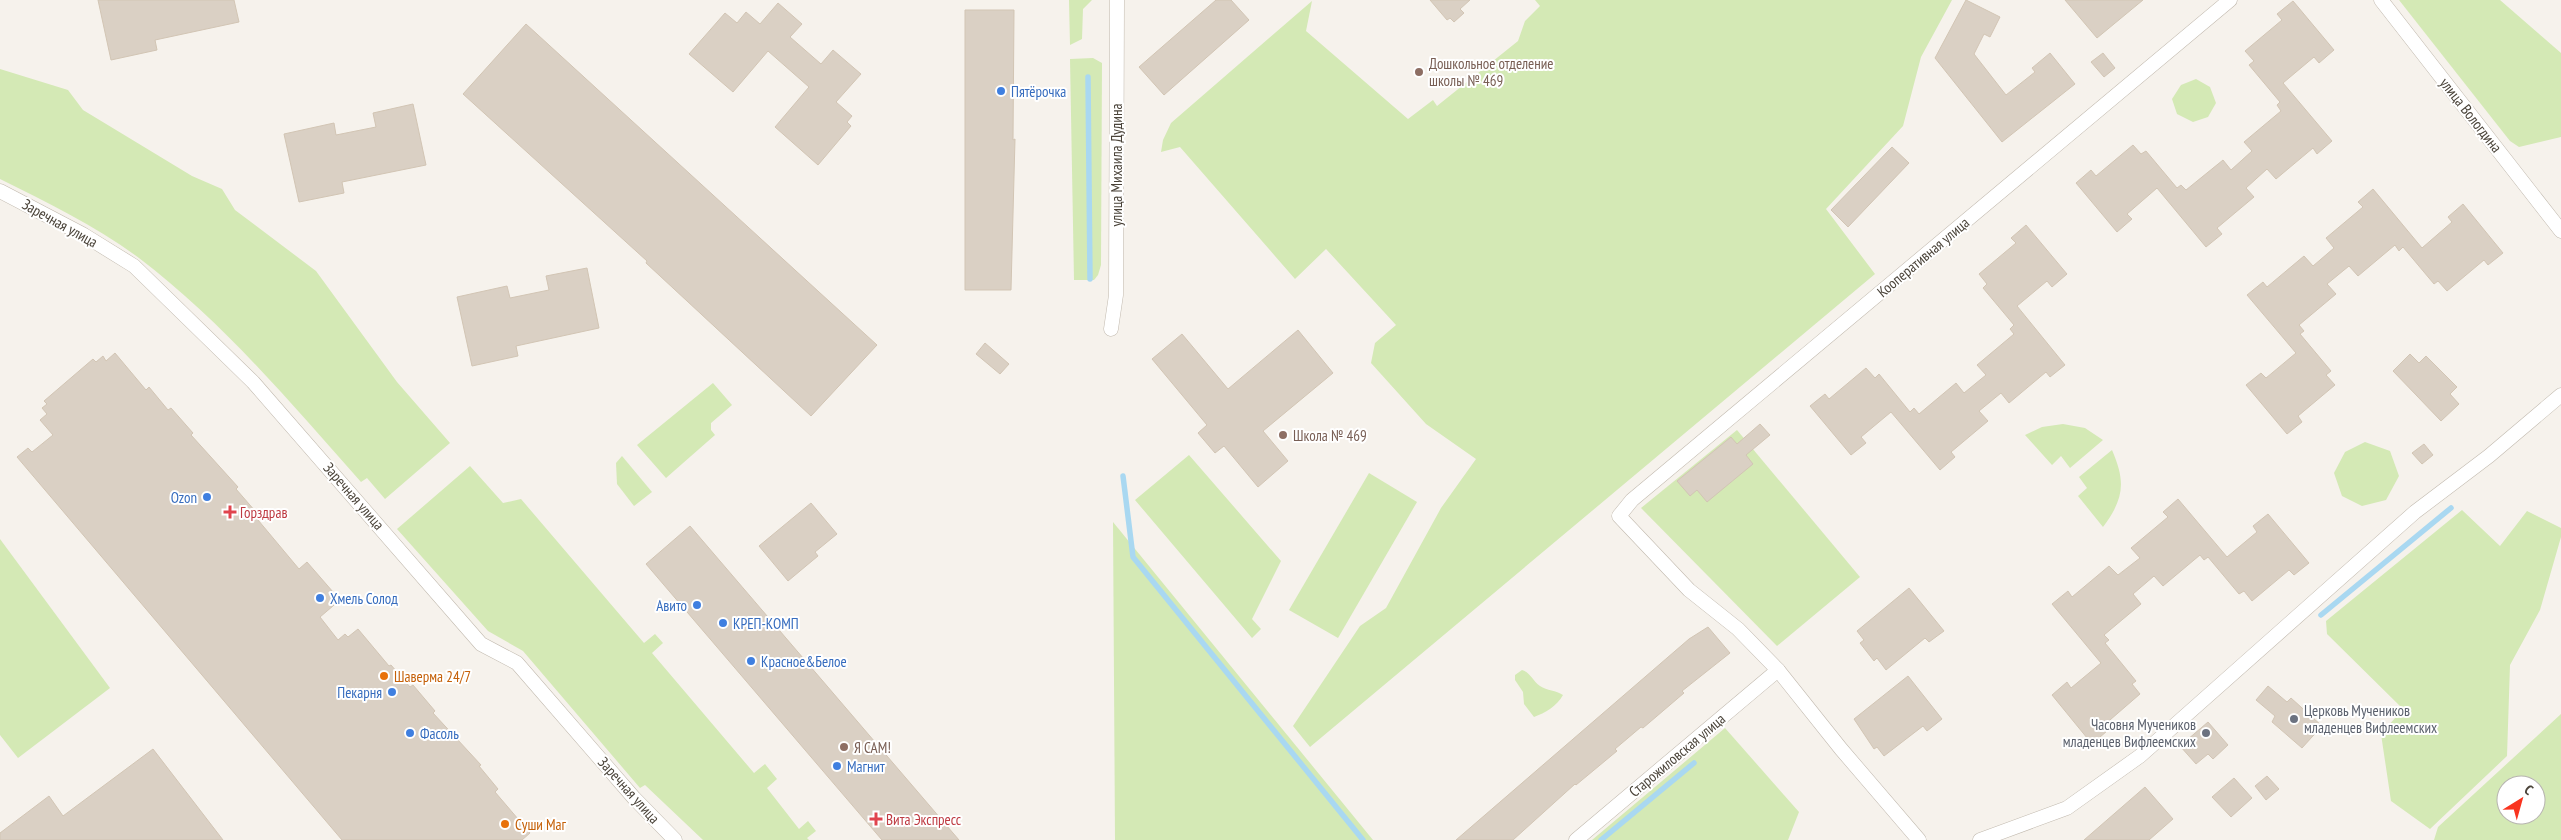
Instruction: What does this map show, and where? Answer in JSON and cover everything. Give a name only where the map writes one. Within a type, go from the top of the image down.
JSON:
[{"type":"street","name":"улица Михаила Дудина","points":[[1111,329],[1116,295],[1117,0]]},
{"type":"street","name":"Кооперативная улица","points":[[1778,670],[1738,630],[1689,590],[1619,516],[1632,500],[1759,392],[1880,294],[2230,0]]},
{"type":"street","name":"улица Вологдина","points":[[2381,0],[2561,231]]},
{"type":"street","name":"Заречная улица","points":[[0,190],[84,234],[134,266],[253,382],[481,644],[517,663],[634,798],[675,840]]},
{"type":"street","points":[[1980,840],[2067,808],[2140,756],[2415,512],[2489,456],[2561,395]]},
{"type":"street","points":[[1778,670],[1841,749],[1919,840]]},
{"type":"street","name":"Старожиловская улица","points":[[1576,840],[1778,670]]},
{"type":"green space","points":[[1069,0],[1092,0],[1083,9],[1082,39],[1070,45]]},
{"type":"green space","points":[[1535,0],[1952,0],[1921,57],[1903,126],[1826,209],[1875,274],[1310,747],[1293,726],[1360,626],[1386,608],[1441,508],[1476,459],[1426,424],[1371,363],[1375,343],[1396,325],[1326,249],[1295,279],[1180,147],[1161,152],[1163,140],[1171,123],[1312,1],[1306,31],[1408,119],[1433,100],[1437,106],[1518,41],[1525,21],[1540,6]]},
{"type":"green space","points":[[2399,0],[2500,0],[2561,53],[2561,137],[2519,147],[2510,141]]},
{"type":"green space","points":[[1093,58],[1102,63],[1101,265],[1098,275],[1094,280],[1074,280],[1070,59]]},
{"type":"green space","points":[[0,69],[68,90],[83,110],[192,176],[222,189],[235,210],[316,271],[397,382],[450,443],[385,499],[367,478],[361,482],[255,364],[228,336],[170,283],[123,246],[0,179]]},
{"type":"green space","points":[[2196,79],[2210,87],[2216,103],[2208,117],[2193,122],[2177,114],[2172,99],[2181,85]]},
{"type":"green space","points":[[713,383],[732,405],[711,423],[711,430],[715,435],[666,478],[637,445]]},
{"type":"green space","points":[[2063,424],[2085,428],[2103,440],[2070,468],[2061,456],[2052,465],[2025,435],[2042,427]]},
{"type":"green space","points":[[1737,430],[1860,577],[1777,646],[1641,508]]},
{"type":"green space","points":[[2365,442],[2390,451],[2399,476],[2386,500],[2362,506],[2342,496],[2334,473],[2345,452]]},
{"type":"green space","points":[[2112,450],[2119,472],[2121,490],[2115,508],[2103,527],[2078,496],[2087,488],[2079,477]]},
{"type":"green space","points":[[1189,455],[1281,561],[1252,619],[1261,629],[1252,638],[1135,500]]},
{"type":"green space","points":[[622,456],[652,492],[634,506],[617,484],[616,463]]},
{"type":"green space","points":[[470,466],[503,503],[521,499],[644,643],[655,634],[663,643],[652,653],[754,773],[765,764],[777,779],[767,788],[799,829],[808,821],[816,831],[807,838],[809,840],[703,840],[645,785],[640,788],[523,651],[488,631],[397,529]]},
{"type":"green space","points":[[1369,473],[1417,502],[1338,638],[1289,610]]},
{"type":"green space","points":[[2462,510],[2500,546],[2527,511],[2561,528],[2561,537],[2540,610],[2510,665],[2507,756],[2430,829],[2391,801],[2381,734],[2403,709],[2327,634],[2326,621]]},
{"type":"green space","points":[[1113,522],[1373,840],[1115,840]]},
{"type":"green space","points":[[0,539],[110,688],[18,758],[0,735]]},
{"type":"green space","points":[[1522,670],[1540,686],[1563,695],[1550,709],[1534,717],[1524,704],[1523,692],[1515,680],[1515,675]]},
{"type":"green space","points":[[2561,714],[2561,840],[2434,840],[2438,827]]},
{"type":"green space","points":[[1725,728],[1799,812],[1788,840],[1592,840]]},
{"type":"building","points":[[98,0],[234,0],[239,22],[155,40],[157,50],[111,60]]},
{"type":"building","points":[[1216,0],[1231,0],[1249,20],[1164,95],[1139,67]]},
{"type":"building","points":[[1430,0],[1470,0],[1460,9],[1464,13],[1454,22],[1450,18],[1447,20]]},
{"type":"building","points":[[1966,0],[2000,17],[1990,37],[1984,34],[1974,54],[2006,95],[2035,72],[2032,68],[2050,53],[2075,84],[2002,142],[1935,58]]},
{"type":"building","points":[[2065,0],[2143,0],[2097,38]]},
{"type":"building","points":[[2293,1],[2334,50],[2319,63],[2314,57],[2283,83],[2332,141],[2317,154],[2313,148],[2276,179],[2267,169],[2246,188],[2254,197],[2217,228],[2222,234],[2206,247],[2157,188],[2127,214],[2132,219],[2117,232],[2076,183],[2091,170],[2096,176],[2133,145],[2141,154],[2146,151],[2177,188],[2181,185],[2186,190],[2223,160],[2231,170],[2252,151],[2244,142],[2281,111],[2277,105],[2280,102],[2249,65],[2254,61],[2245,51],[2282,20],[2277,14]]},
{"type":"building","points":[[778,3],[802,24],[790,37],[821,64],[833,50],[861,74],[836,102],[852,116],[847,122],[851,126],[818,165],[775,127],[809,87],[768,51],[733,92],[689,54],[725,13],[737,23],[746,12],[760,24]]},
{"type":"building","points":[[965,10],[1014,10],[1013,140],[1015,139],[1011,290],[965,290]]},
{"type":"building","points":[[526,24],[877,345],[811,416],[646,263],[647,261],[463,94]]},
{"type":"building","points":[[2103,53],[2115,68],[2104,77],[2091,62]]},
{"type":"building","points":[[413,104],[426,165],[342,182],[344,193],[299,202],[284,134],[334,123],[336,135],[376,127],[373,113]]},
{"type":"building","points":[[1892,147],[1909,163],[1848,227],[1831,210]]},
{"type":"building","points":[[2373,189],[2422,248],[2452,222],[2448,217],[2463,204],[2503,253],[2488,265],[2484,260],[2447,291],[2438,281],[2434,284],[2403,247],[2399,251],[2395,245],[2358,276],[2349,266],[2327,284],[2336,294],[2299,325],[2304,331],[2300,334],[2331,371],[2326,375],[2335,385],[2298,416],[2302,422],[2287,434],[2246,385],[2261,373],[2266,378],[2296,353],[2247,295],[2263,282],[2267,287],[2304,256],[2313,266],[2334,248],[2326,238],[2363,207],[2358,202]]},
{"type":"building","points":[[2026,225],[2067,274],[2052,287],[2047,281],[2017,306],[2065,365],[2050,377],[2046,372],[2009,403],[2001,393],[1979,411],[1988,421],[1951,452],[1955,457],[1940,470],[1891,412],[1861,437],[1866,443],[1851,455],[1810,406],[1825,394],[1829,399],[1866,368],[1875,378],[1879,374],[1910,412],[1914,408],[1919,414],[1956,383],[1964,393],[1986,375],[1977,365],[2014,334],[2010,329],[2014,325],[1983,288],[1987,284],[1979,274],[2016,243],[2011,238]]},
{"type":"building","points":[[587,268],[599,328],[516,346],[518,356],[472,366],[457,297],[507,286],[510,298],[549,290],[546,276]]},
{"type":"building","points":[[1298,330],[1333,373],[1263,431],[1288,461],[1258,487],[1224,446],[1215,453],[1198,433],[1207,425],[1152,359],[1182,334],[1228,389]]},
{"type":"building","points":[[985,343],[1009,364],[1000,374],[976,354]]},
{"type":"building","points":[[115,353],[146,390],[149,387],[168,410],[171,408],[193,433],[191,435],[238,487],[236,489],[256,512],[253,514],[299,569],[307,562],[340,600],[320,617],[338,640],[345,634],[348,637],[358,629],[389,666],[391,665],[410,687],[413,685],[435,711],[433,713],[481,765],[479,766],[498,789],[495,792],[530,833],[522,840],[342,840],[17,457],[28,448],[32,452],[53,435],[40,420],[47,414],[42,408],[47,404],[44,401],[93,359],[96,362],[103,356],[106,361]]},
{"type":"building","points":[[2410,354],[2419,363],[2426,356],[2457,387],[2450,394],[2459,404],[2441,421],[2393,371]]},
{"type":"building","points":[[1760,424],[1770,435],[1746,455],[1753,464],[1707,502],[1697,490],[1690,496],[1677,481],[1731,437],[1737,444]]},
{"type":"building","points":[[2424,444],[2433,455],[2422,464],[2412,453]]},
{"type":"building","points":[[2178,499],[2227,557],[2257,532],[2253,526],[2268,514],[2309,563],[2294,575],[2289,570],[2252,601],[2244,591],[2239,594],[2208,557],[2204,560],[2200,555],[2163,586],[2154,576],[2133,594],[2141,604],[2104,635],[2109,640],[2105,643],[2136,681],[2132,684],[2140,694],[2103,726],[2107,731],[2092,744],[2052,695],[2067,682],[2071,688],[2101,663],[2052,604],[2068,591],[2072,597],[2109,566],[2118,575],[2140,558],[2131,548],[2168,517],[2163,512]]},
{"type":"building","points":[[811,503],[837,534],[815,552],[818,556],[788,581],[759,546]]},
{"type":"building","points":[[690,526],[959,840],[882,840],[646,564]]},
{"type":"building","points":[[1909,588],[1944,631],[1929,642],[1925,638],[1886,670],[1877,658],[1874,661],[1860,643],[1864,640],[1857,631]]},
{"type":"building","points":[[1708,627],[1730,653],[1682,691],[1684,693],[1615,749],[1617,751],[1575,784],[1513,840],[1456,840],[1689,639]]},
{"type":"building","points":[[1908,676],[1942,719],[1927,731],[1923,726],[1884,756],[1877,747],[1874,749],[1854,719]]},
{"type":"building","name":"Церковь Мучеников младенцев Вифлеемских","points":[[2268,686],[2287,702],[2291,698],[2322,726],[2302,748],[2272,722],[2275,716],[2256,700]]},
{"type":"building","name":"Часовня Мучеников младенцев Вифлеемских","points":[[2208,722],[2228,745],[2213,759],[2208,754],[2196,764],[2180,746]]},
{"type":"building","points":[[153,749],[223,840],[0,840],[0,833],[49,796],[63,816]]},
{"type":"building","points":[[2267,776],[2279,789],[2266,800],[2255,786]]},
{"type":"building","points":[[2234,778],[2252,798],[2231,817],[2212,797]]},
{"type":"building","points":[[2145,787],[2173,819],[2149,840],[2084,840]]},
{"type":"waterway","points":[[1088,77],[1090,279]]},
{"type":"waterway","points":[[1123,476],[1133,557],[1363,840]]},
{"type":"waterway","points":[[2321,615],[2451,508]]},
{"type":"waterway","points":[[1601,840],[1694,763]]},
{"type":"place","name":"Дошкольное отделение школы № 469","points":[[1419,72]]},
{"type":"place","name":"Пятёрочка","points":[[1001,91]]},
{"type":"place","name":"Школа № 469","points":[[1283,435]]},
{"type":"place","name":"Ozon","points":[[207,497]]},
{"type":"place","name":"Горздрав","points":[[230,512]]},
{"type":"place","name":"Хмель Солод","points":[[320,598]]},
{"type":"place","name":"Авито","points":[[697,605]]},
{"type":"place","name":"КРЕП-КОМП","points":[[723,623]]},
{"type":"place","name":"Красное&Белое","points":[[751,661]]},
{"type":"place","name":"Шаверма 24/7","points":[[384,676]]},
{"type":"place","name":"Пекарня","points":[[392,692]]},
{"type":"place","name":"Церковь Мучеников младенцев Вифлеемских","points":[[2294,719]]},
{"type":"place","name":"Фасоль","points":[[410,733]]},
{"type":"place","name":"Часовня Мучеников младенцев Вифлеемских","points":[[2206,733]]},
{"type":"place","name":"Я САМ!","points":[[844,747]]},
{"type":"place","name":"Магнит","points":[[837,766]]},
{"type":"place","name":"Вита Экспресс","points":[[876,819]]},
{"type":"place","name":"Суши Маг","points":[[505,824]]}]
